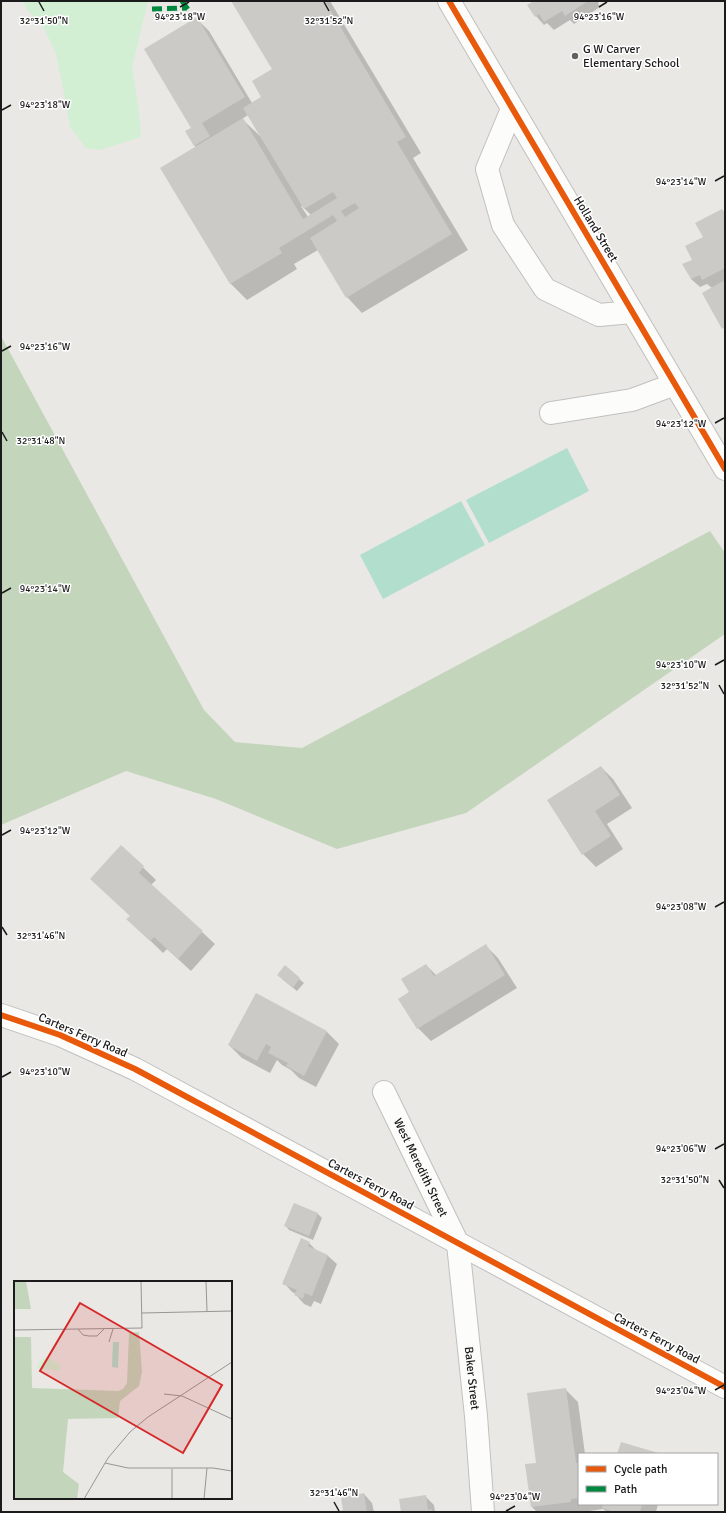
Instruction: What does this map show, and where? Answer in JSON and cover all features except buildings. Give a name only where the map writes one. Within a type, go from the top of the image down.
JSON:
[{"type":"street","name":"Holland Street","points":[[449,1],[725,469]]},
{"type":"street","points":[[512,109],[487,169],[503,226],[545,289],[599,314],[632,312]]},
{"type":"street","points":[[551,413],[632,400],[675,384]]},
{"type":"street","name":"Carters Ferry Road","points":[[1,1015],[60,1035],[135,1069],[725,1387]]},
{"type":"street","name":"West Meredith Street","points":[[384,1092],[458,1244]]},
{"type":"street","name":"Baker Street","points":[[458,1244],[476,1416],[483,1512]]},
{"type":"green space","points":[[22,1],[148,1],[132,67],[139,110],[141,137],[100,150],[86,148],[70,127],[56,54],[45,30],[29,12]]},
{"type":"green space","points":[[1,336],[204,710],[235,742],[302,748],[710,531],[725,553],[725,634],[466,813],[337,849],[216,799],[126,771],[1,825]]},
{"type":"green space","points":[[567,448],[589,491],[489,543],[466,500]]},
{"type":"green space","points":[[461,501],[485,545],[383,599],[360,555]]},
{"type":"marked path","points":[[182,1],[192,15]]},
{"type":"marked path","points":[[152,9],[187,8]]},
{"type":"cycle path","points":[[449,1],[725,469]]},
{"type":"cycle path","points":[[1,1015],[60,1035],[135,1069],[725,1387]]},
{"type":"place","name":"G W Carver Elementary School","points":[[575,56]]}]
